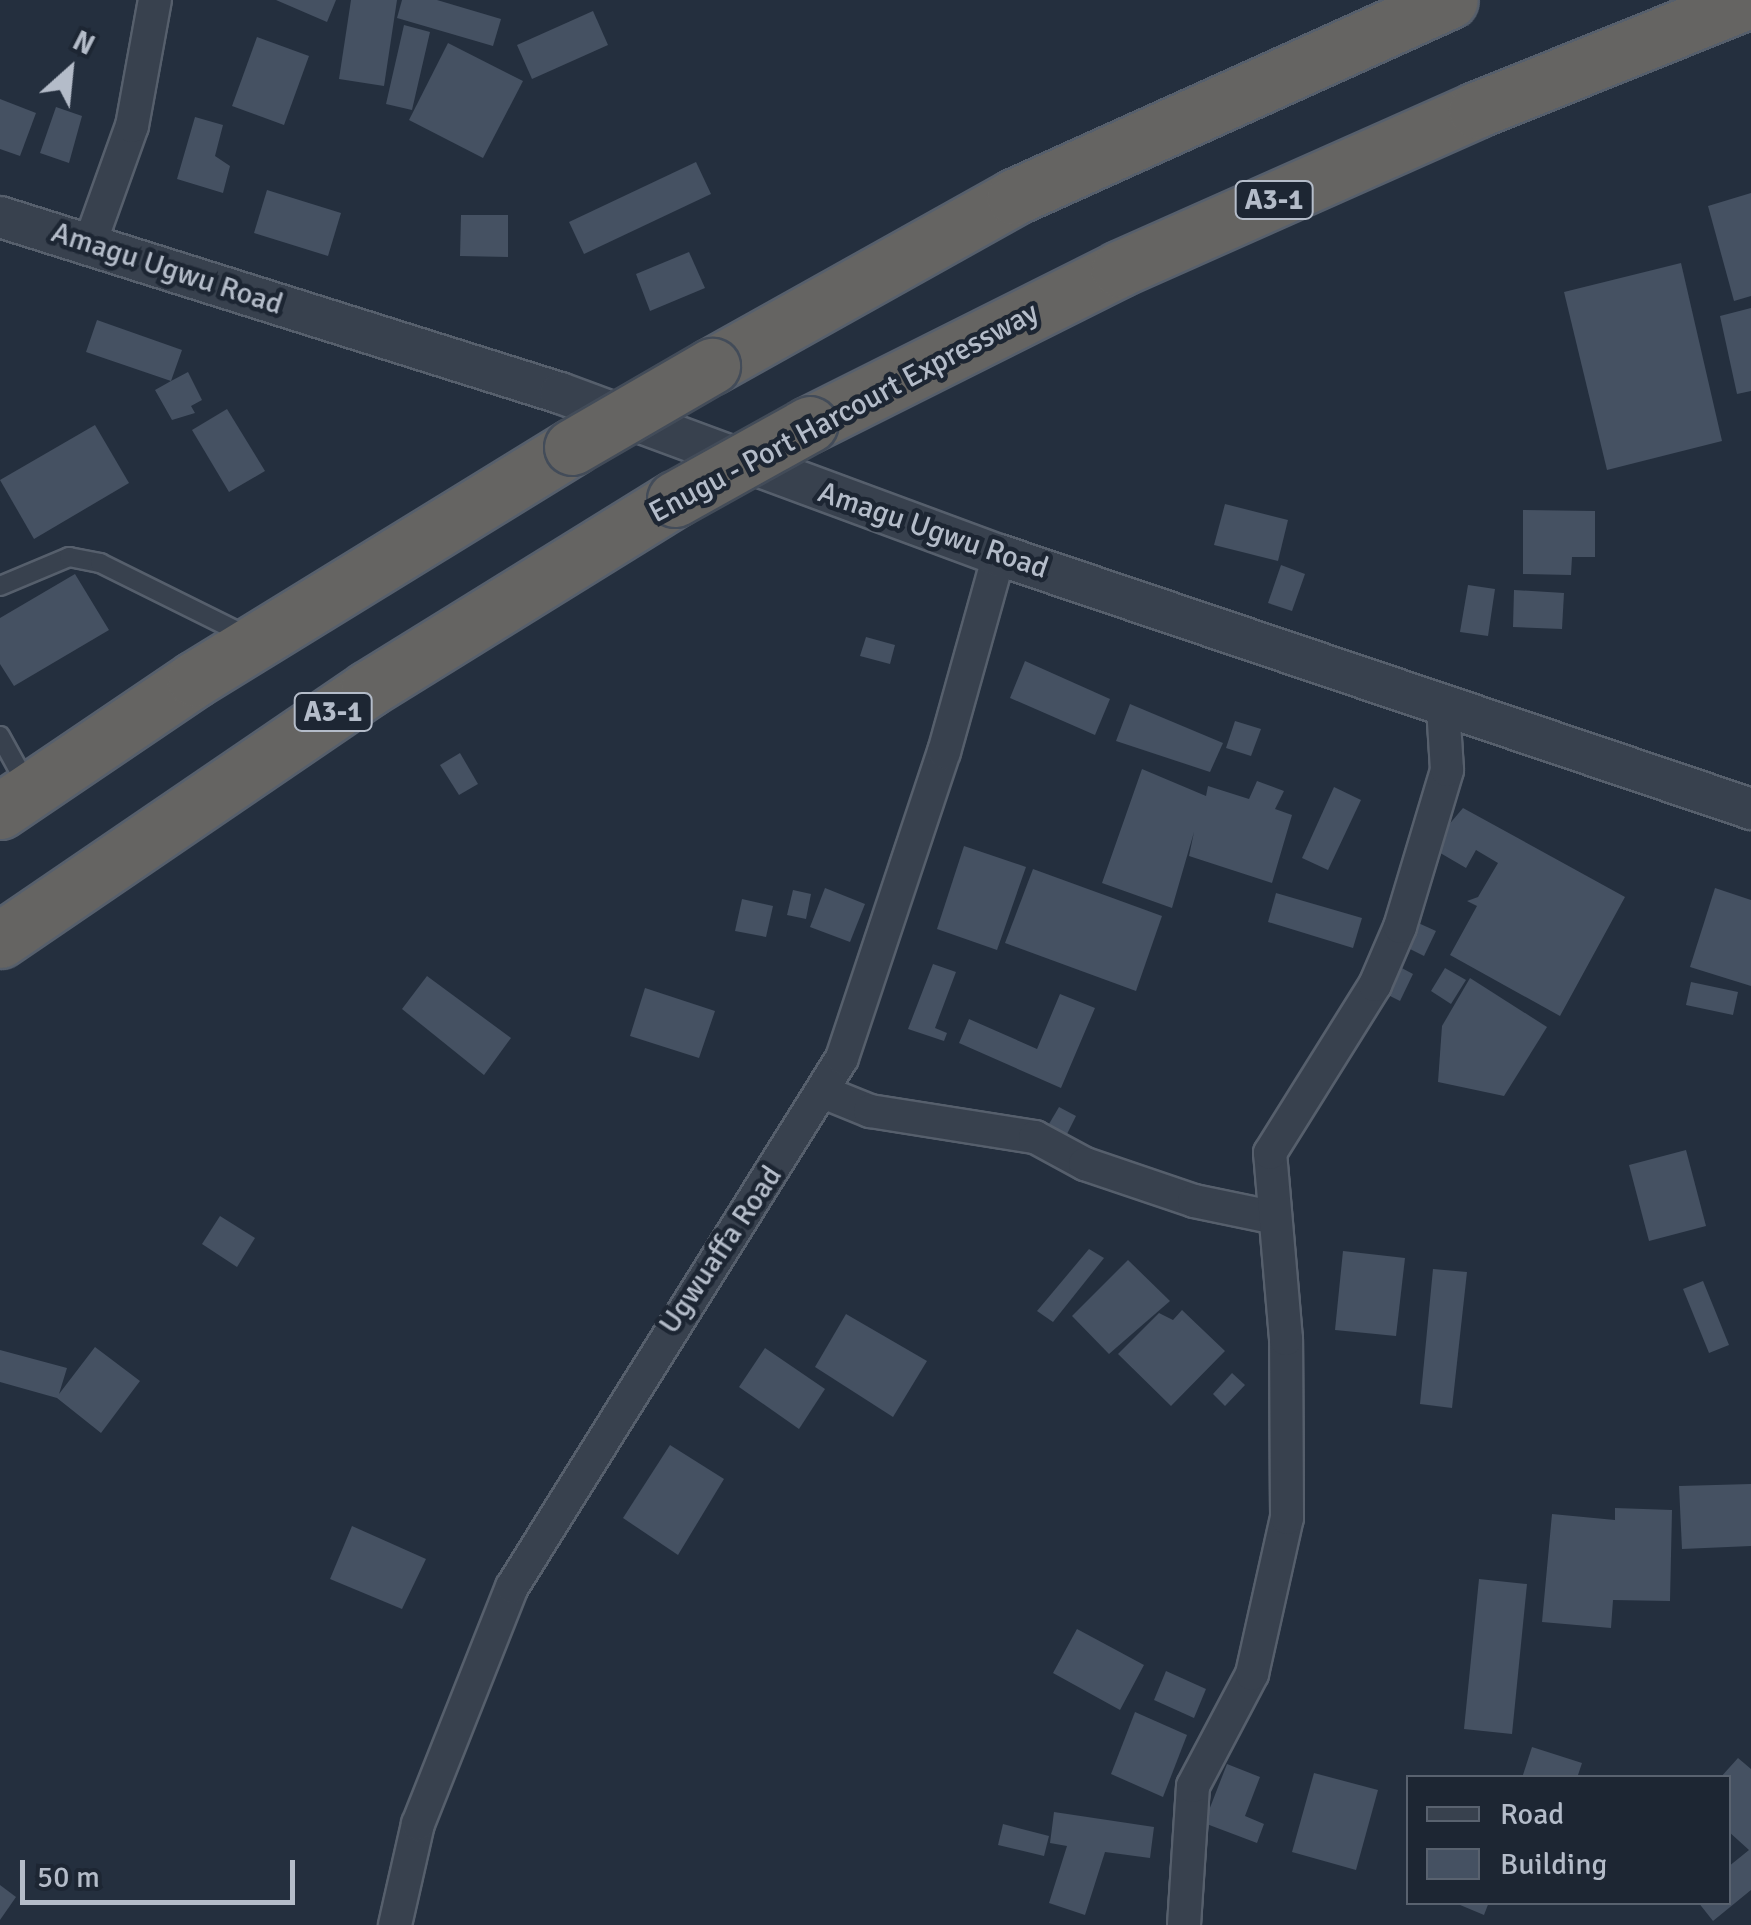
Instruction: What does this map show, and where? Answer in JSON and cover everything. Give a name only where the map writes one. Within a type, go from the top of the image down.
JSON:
[{"type":"highway","name":"Enugu - Port Harcourt Expressway","points":[[0,940],[352,700],[675,499],[810,424],[1118,268],[1749,0]]},
{"type":"highway","points":[[15,800],[259,640],[572,447],[1014,197],[1442,2]]},
{"type":"street","points":[[90,243],[132,126],[154,0]]},
{"type":"street","name":"Amagu Ugwu Road","points":[[0,217],[560,393],[999,555],[1751,809]]},
{"type":"street","name":"Ugwuaffa Road","points":[[395,1925],[418,1824],[512,1587],[824,1092],[870,988],[999,555]]},
{"type":"street","points":[[1184,1925],[1193,1786],[1252,1674],[1281,1570],[1286,1338],[1271,1217],[1270,1153],[1375,985],[1400,927],[1448,770],[1443,706]]},
{"type":"street","points":[[824,1092],[870,1110],[1035,1137],[1085,1164],[1194,1202],[1271,1217]]},
{"type":"lane","points":[[0,586],[69,558],[100,563],[189,614],[259,640]]},
{"type":"lane","points":[[0,736],[15,800]]},
{"type":"building","points":[[276,0],[336,0],[327,22]]},
{"type":"building","points":[[351,0],[397,0],[384,86],[339,79]]},
{"type":"building","points":[[402,0],[437,0],[501,19],[493,46],[397,18]]},
{"type":"building","points":[[593,11],[608,45],[532,79],[517,45]]},
{"type":"building","points":[[404,25],[430,32],[412,110],[386,104]]},
{"type":"building","points":[[257,37],[309,56],[284,125],[232,106]]},
{"type":"building","points":[[448,43],[523,81],[483,158],[409,120]]},
{"type":"building","points":[[0,99],[36,113],[20,156],[0,149]]},
{"type":"building","points":[[56,107],[82,116],[69,163],[40,153]]},
{"type":"building","points":[[195,117],[223,125],[215,156],[230,166],[223,193],[177,179]]},
{"type":"building","points":[[696,162],[711,194],[584,254],[569,222]]},
{"type":"building","points":[[267,190],[341,213],[328,256],[254,233]]},
{"type":"building","points":[[1751,193],[1751,296],[1734,301],[1708,206]]},
{"type":"building","points":[[461,215],[508,215],[508,257],[460,256]]},
{"type":"building","points":[[689,252],[705,288],[650,311],[636,274]]},
{"type":"building","points":[[1681,263],[1722,441],[1607,470],[1564,292]]},
{"type":"building","points":[[1751,308],[1751,391],[1737,394],[1720,316]]},
{"type":"building","points":[[97,320],[182,350],[171,381],[86,352]]},
{"type":"building","points":[[188,372],[202,400],[191,406],[195,413],[172,420],[155,390]]},
{"type":"building","points":[[227,409],[265,471],[229,492],[192,430]]},
{"type":"building","points":[[95,425],[129,483],[34,539],[0,480]]},
{"type":"building","points":[[1225,504],[1288,520],[1278,561],[1214,545]]},
{"type":"building","points":[[1523,510],[1595,511],[1595,557],[1572,557],[1571,575],[1523,574]]},
{"type":"building","points":[[1281,565],[1305,574],[1292,611],[1268,603]]},
{"type":"building","points":[[75,574],[109,630],[14,686],[0,664],[0,618]]},
{"type":"building","points":[[1468,585],[1495,589],[1488,636],[1460,632]]},
{"type":"building","points":[[1514,590],[1564,593],[1562,629],[1513,627]]},
{"type":"building","points":[[866,637],[895,645],[890,664],[860,656]]},
{"type":"building","points":[[1025,661],[1110,699],[1095,735],[1010,698]]},
{"type":"building","points":[[1130,704],[1223,743],[1210,772],[1116,741]]},
{"type":"building","points":[[1235,721],[1261,729],[1251,756],[1226,748]]},
{"type":"building","points":[[460,753],[478,784],[459,795],[440,765]]},
{"type":"building","points":[[1142,769],[1206,796],[1208,786],[1249,799],[1257,781],[1284,791],[1275,809],[1292,815],[1272,883],[1189,856],[1194,832],[1172,908],[1102,883]]},
{"type":"building","points":[[1334,787],[1361,800],[1328,870],[1302,858]]},
{"type":"building","points":[[1463,808],[1625,897],[1560,1016],[1450,955],[1477,906],[1467,901],[1478,897],[1498,863],[1476,850],[1466,868],[1430,847]]},
{"type":"building","points":[[964,846],[1026,867],[997,950],[937,929]]},
{"type":"building","points":[[1033,869],[1162,916],[1136,991],[1005,943]]},
{"type":"building","points":[[825,888],[865,904],[850,942],[810,927]]},
{"type":"building","points":[[1715,888],[1751,900],[1751,986],[1690,967]]},
{"type":"building","points":[[793,890],[811,894],[806,919],[787,915]]},
{"type":"building","points":[[1276,893],[1362,918],[1353,948],[1268,922]]},
{"type":"building","points":[[742,899],[773,906],[766,937],[735,931]]},
{"type":"building","points":[[1416,922],[1436,931],[1424,956],[1404,946]]},
{"type":"building","points":[[933,964],[956,972],[935,1028],[947,1033],[944,1041],[908,1029]]},
{"type":"building","points":[[1396,965],[1413,974],[1400,1001],[1382,992]]},
{"type":"building","points":[[1445,968],[1466,980],[1451,1004],[1431,991]]},
{"type":"building","points":[[427,976],[511,1038],[484,1075],[402,1009]]},
{"type":"building","points":[[1470,978],[1547,1027],[1504,1096],[1438,1082],[1442,1026]]},
{"type":"building","points":[[1691,982],[1738,992],[1733,1015],[1686,1005]]},
{"type":"building","points":[[645,988],[715,1011],[699,1058],[630,1036]]},
{"type":"building","points":[[1060,994],[1095,1008],[1061,1088],[959,1043],[969,1019],[1037,1049]]},
{"type":"building","points":[[1059,1107],[1076,1116],[1067,1134],[1049,1124]]},
{"type":"building","points":[[1686,1150],[1706,1226],[1649,1241],[1629,1165]]},
{"type":"building","points":[[220,1216],[255,1238],[237,1267],[202,1244]]},
{"type":"building","points":[[1089,1249],[1104,1258],[1053,1322],[1037,1311]]},
{"type":"building","points":[[1343,1251],[1405,1258],[1396,1336],[1335,1330]]},
{"type":"building","points":[[1128,1260],[1170,1301],[1109,1354],[1072,1316]]},
{"type":"building","points":[[1433,1269],[1467,1272],[1452,1408],[1420,1404]]},
{"type":"building","points":[[1703,1281],[1729,1345],[1709,1353],[1683,1289]]},
{"type":"building","points":[[1182,1310],[1225,1351],[1171,1406],[1118,1354],[1159,1313],[1173,1320]]},
{"type":"building","points":[[846,1314],[927,1361],[893,1417],[815,1367]]},
{"type":"building","points":[[95,1347],[140,1381],[101,1433],[57,1398],[0,1382],[0,1350],[67,1368],[59,1394]]},
{"type":"building","points":[[765,1348],[825,1389],[799,1429],[739,1387]]},
{"type":"building","points":[[1232,1373],[1245,1385],[1225,1406],[1213,1394]]},
{"type":"building","points":[[670,1445],[724,1479],[678,1555],[623,1518]]},
{"type":"building","points":[[1751,1484],[1751,1546],[1682,1549],[1679,1486]]},
{"type":"building","points":[[1615,1508],[1672,1510],[1670,1601],[1613,1600],[1611,1628],[1542,1622],[1552,1514],[1615,1520]]},
{"type":"building","points":[[352,1526],[426,1559],[402,1609],[330,1579]]},
{"type":"building","points":[[1479,1579],[1527,1584],[1512,1734],[1464,1729]]},
{"type":"building","points":[[1077,1629],[1144,1665],[1120,1710],[1053,1673]]},
{"type":"building","points":[[1166,1671],[1206,1689],[1194,1718],[1154,1700]]},
{"type":"building","points":[[1135,1712],[1187,1735],[1163,1797],[1111,1774]]},
{"type":"building","points":[[1532,1747],[1582,1763],[1578,1775],[1523,1775]]},
{"type":"building","points":[[1738,1758],[1751,1769],[1751,1890],[1713,1921],[1700,1905],[1731,1905],[1731,1865],[1749,1850],[1731,1834],[1731,1775],[1723,1775]]},
{"type":"building","points":[[1227,1764],[1260,1777],[1245,1816],[1264,1824],[1257,1843],[1204,1823]]},
{"type":"building","points":[[1314,1773],[1378,1790],[1356,1870],[1292,1852]]},
{"type":"building","points":[[1054,1812],[1154,1827],[1150,1858],[1105,1852],[1085,1915],[1049,1903],[1067,1846],[1050,1843]]},
{"type":"building","points":[[1003,1824],[1049,1836],[1044,1856],[998,1845]]},
{"type":"building","points":[[0,1885],[16,1897],[0,1920]]},
{"type":"building","points":[[1460,1905],[1488,1905],[1484,1915]]}]
